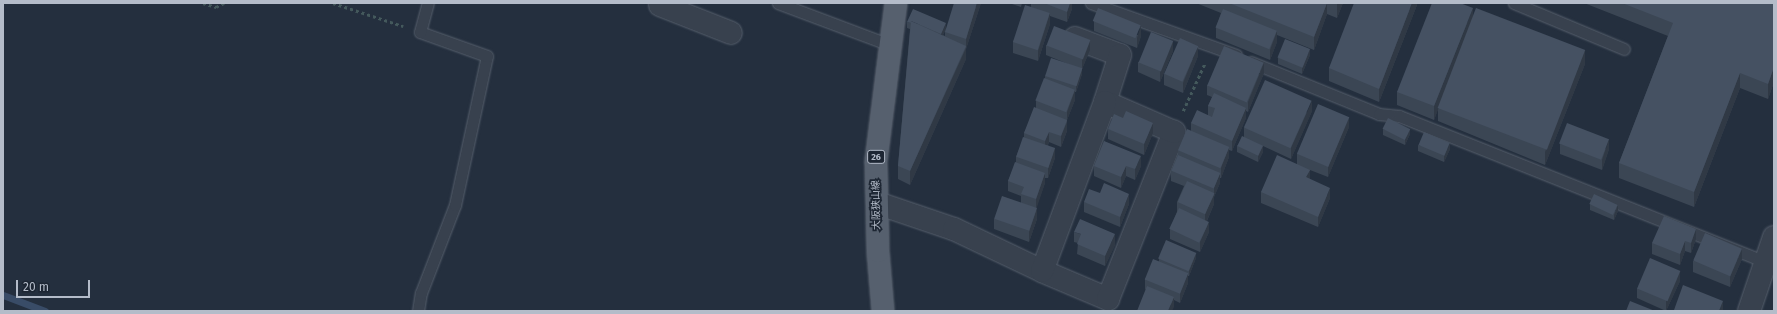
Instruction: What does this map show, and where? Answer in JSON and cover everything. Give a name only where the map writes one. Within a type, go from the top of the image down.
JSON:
[{"type":"main road","name":"大阪狭山線","points":[[883,311],[876,161],[896,3]]},
{"type":"street","points":[[660,4],[699,11],[731,33]]},
{"type":"street","points":[[1042,271],[1105,102],[1120,55],[1075,38]]},
{"type":"street","points":[[877,203],[954,229],[1042,271],[1108,299],[1174,132],[1105,102]]},
{"type":"street","points":[[1749,311],[1774,237]]},
{"type":"lane","points":[[418,311],[421,293],[455,205],[487,56],[420,32],[428,3]]},
{"type":"lane","points":[[778,3],[890,45]]},
{"type":"lane","points":[[1091,3],[1212,46],[1379,114],[1399,116],[1766,262]]},
{"type":"lane","points":[[1514,3],[1624,49]]},
{"type":"path","points":[[204,3],[216,7],[224,3]]},
{"type":"path","points":[[333,3],[420,32]]},
{"type":"path","points":[[1174,132],[1212,46]]},
{"type":"building","points":[[954,3],[977,3],[966,39],[945,32]]},
{"type":"building","points":[[1044,3],[1070,3],[1067,12]]},
{"type":"building","points":[[1229,3],[1327,3],[1314,37]]},
{"type":"building","points":[[1354,3],[1412,3],[1379,89],[1329,68]]},
{"type":"building","points":[[1432,3],[1460,3],[1473,8],[1434,106],[1397,92]]},
{"type":"building","points":[[1622,3],[1774,3],[1774,67],[1768,84],[1740,73],[1694,192],[1619,163],[1673,23]]},
{"type":"building","points":[[1025,5],[1050,13],[1038,50],[1013,42]]},
{"type":"building","points":[[1098,8],[1141,25],[1135,38],[1093,21]]},
{"type":"building","points":[[1476,8],[1585,50],[1547,150],[1438,108]]},
{"type":"building","points":[[913,9],[946,23],[941,34],[911,21],[911,23],[907,22]]},
{"type":"building","points":[[1223,9],[1277,31],[1269,49],[1216,28]]},
{"type":"building","points":[[911,21],[966,46],[910,171],[898,166]]},
{"type":"building","points":[[1054,26],[1090,40],[1083,60],[1046,46]]},
{"type":"building","points":[[1151,32],[1173,41],[1161,72],[1139,63]]},
{"type":"building","points":[[1180,38],[1198,46],[1182,82],[1164,74]]},
{"type":"building","points":[[1285,39],[1310,49],[1303,68],[1278,58]]},
{"type":"building","points":[[1224,46],[1264,63],[1247,102],[1207,86]]},
{"type":"building","points":[[1051,58],[1082,68],[1077,86],[1045,76]]},
{"type":"building","points":[[1044,78],[1075,90],[1066,112],[1035,100]]},
{"type":"building","points":[[1265,80],[1312,101],[1290,148],[1244,128]]},
{"type":"building","points":[[1214,93],[1246,108],[1232,141],[1191,123],[1197,110],[1212,117],[1215,108],[1208,106]]},
{"type":"building","points":[[1318,104],[1349,117],[1328,167],[1297,154]]},
{"type":"building","points":[[1034,107],[1067,120],[1061,136],[1049,132],[1045,141],[1024,133]]},
{"type":"building","points":[[1126,111],[1153,123],[1144,144],[1108,129],[1114,114],[1123,118]]},
{"type":"building","points":[[1388,118],[1410,129],[1405,140],[1383,129]]},
{"type":"building","points":[[1567,123],[1609,139],[1601,160],[1559,144]]},
{"type":"building","points":[[1187,129],[1229,147],[1220,168],[1178,150]]},
{"type":"building","points":[[1424,132],[1450,143],[1444,156],[1419,145]]},
{"type":"building","points":[[1242,136],[1263,146],[1258,156],[1237,146]]},
{"type":"building","points":[[1023,137],[1055,148],[1048,168],[1016,157]]},
{"type":"building","points":[[1104,141],[1141,156],[1135,169],[1126,166],[1121,177],[1094,166]]},
{"type":"building","points":[[1178,155],[1220,173],[1214,189],[1171,171]]},
{"type":"building","points":[[1277,155],[1310,170],[1306,177],[1330,188],[1318,217],[1261,192]]},
{"type":"building","points":[[1015,162],[1045,173],[1036,199],[1021,194],[1024,187],[1008,181]]},
{"type":"building","points":[[1187,181],[1214,193],[1205,214],[1178,202]]},
{"type":"building","points":[[1104,183],[1129,194],[1120,217],[1084,202],[1089,189],[1100,193]]},
{"type":"building","points":[[1594,194],[1618,205],[1613,215],[1589,204]]},
{"type":"building","points":[[1002,196],[1037,208],[1029,231],[994,219]]},
{"type":"building","points":[[1179,208],[1209,222],[1199,243],[1169,229]]},
{"type":"building","points":[[1664,216],[1696,229],[1691,243],[1685,241],[1680,254],[1652,243]]},
{"type":"building","points":[[1080,219],[1115,234],[1105,256],[1077,244],[1081,234],[1074,232]]},
{"type":"building","points":[[1705,233],[1742,249],[1730,276],[1693,261]]},
{"type":"building","points":[[1166,240],[1196,253],[1189,271],[1158,258]]},
{"type":"building","points":[[1650,258],[1680,271],[1667,301],[1637,288]]},
{"type":"building","points":[[1153,259],[1188,273],[1180,294],[1145,279]]},
{"type":"building","points":[[1683,285],[1723,301],[1719,311],[1674,310]]},
{"type":"building","points":[[1147,286],[1174,297],[1168,311],[1137,311]]},
{"type":"building","points":[[1630,301],[1655,311],[1626,311]]},
{"type":"waterway","points":[[3,295],[45,311]]}]
